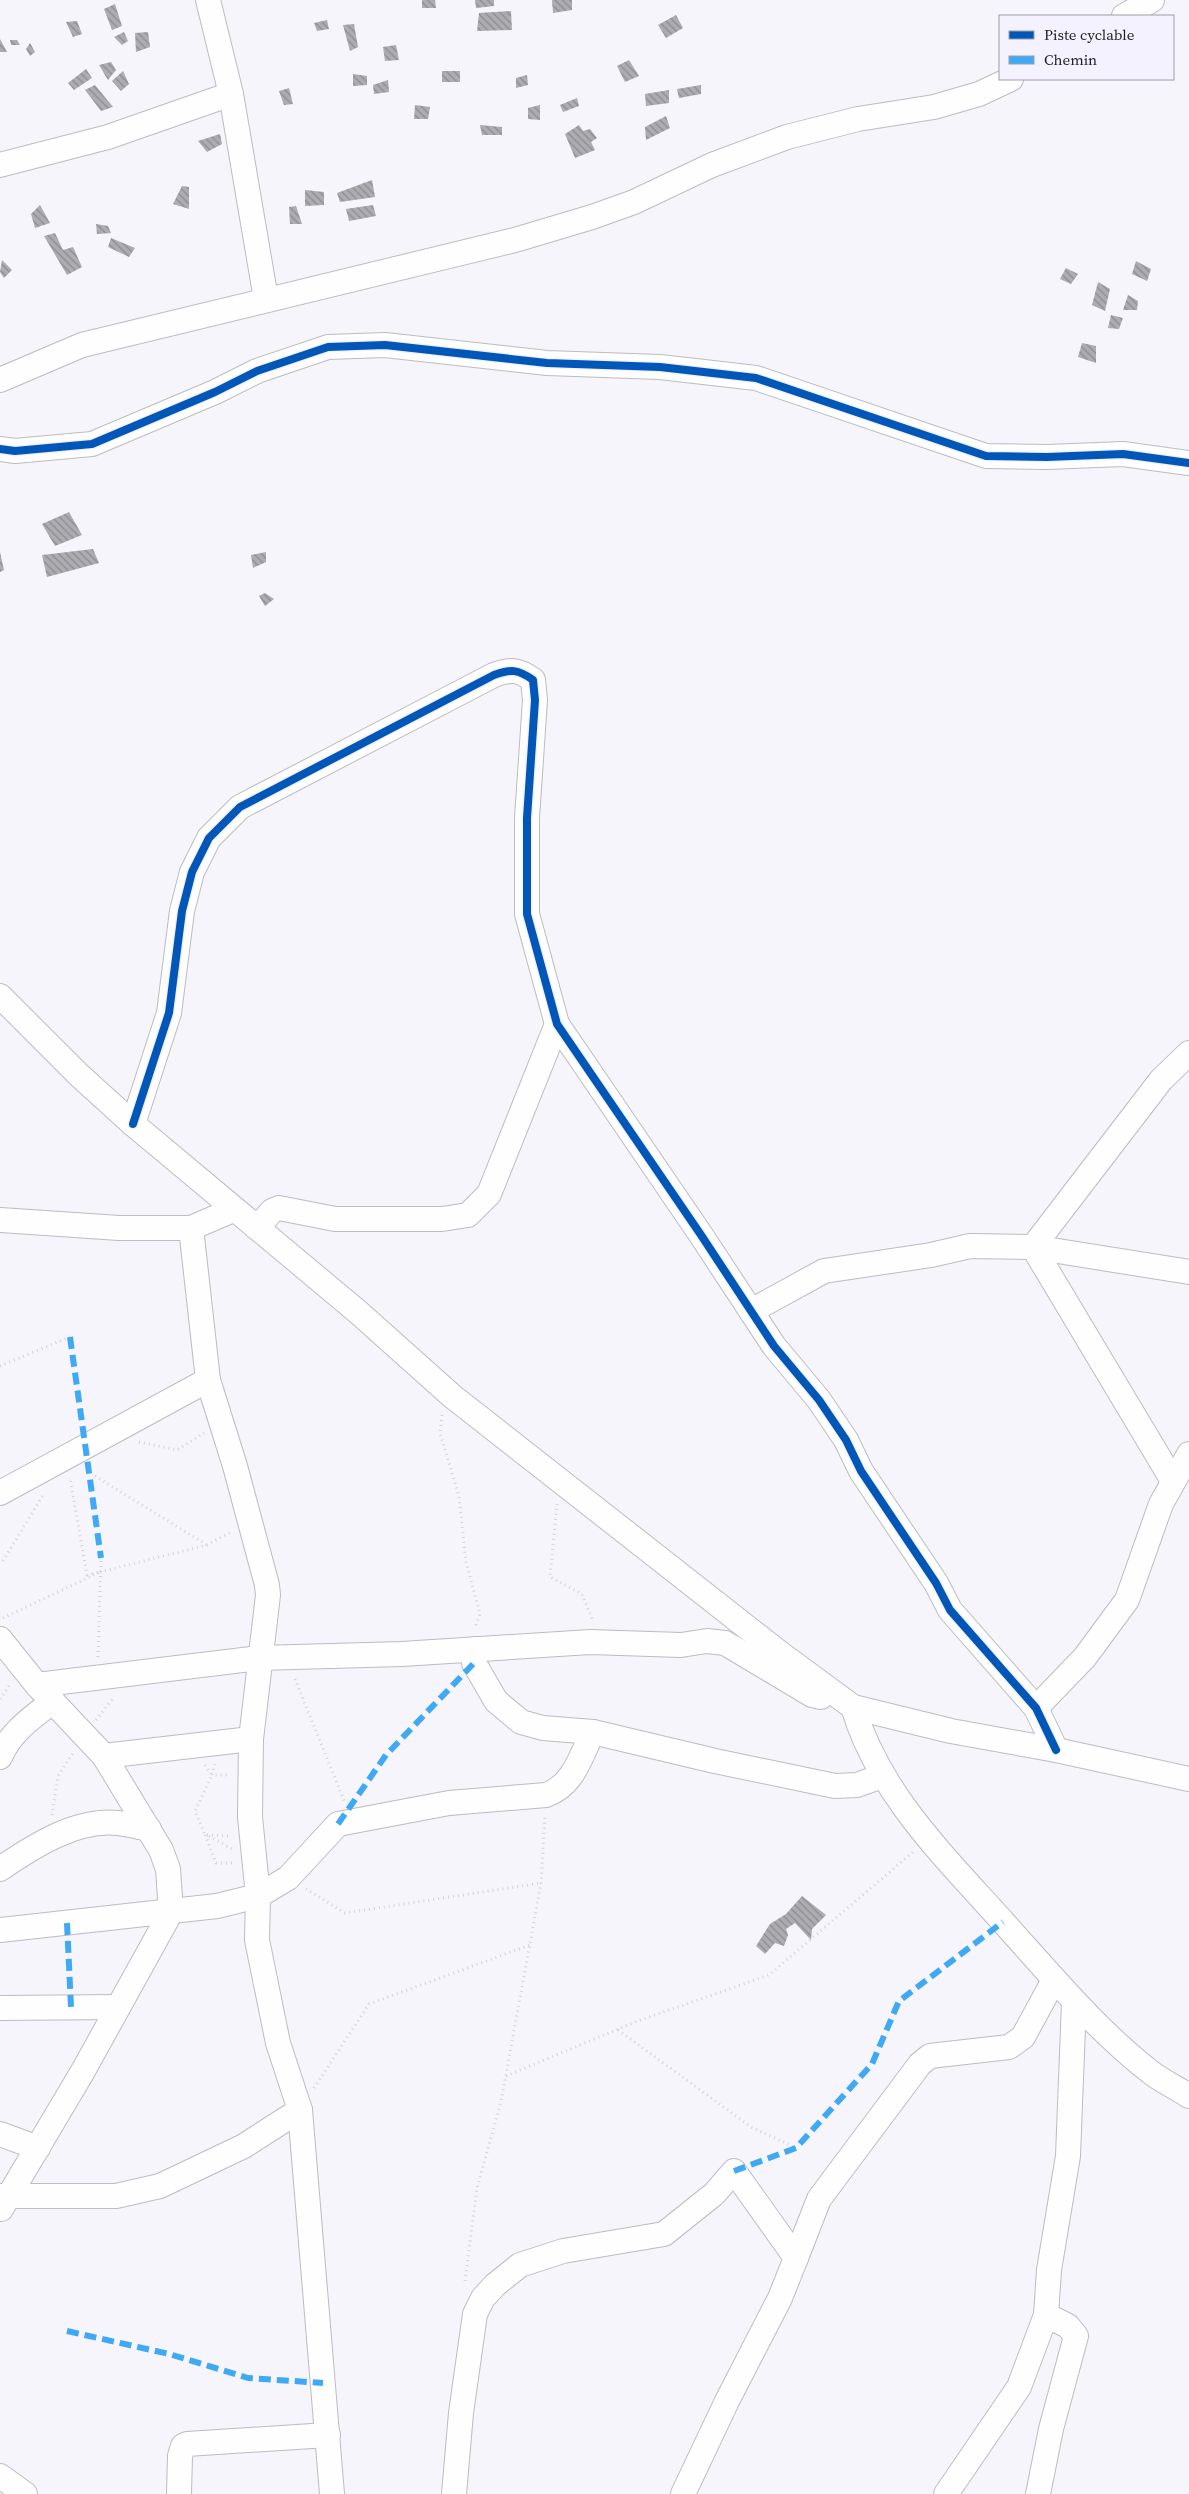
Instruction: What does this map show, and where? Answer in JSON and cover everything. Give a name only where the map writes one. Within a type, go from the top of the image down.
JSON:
[{"type":"street","points":[[208,0],[232,94],[266,299]]},
{"type":"street","points":[[1126,15],[1152,0]]},
{"type":"street","points":[[0,380],[82,345],[532,235],[634,202],[712,165],[787,137],[858,119],[934,107],[979,94],[1010,80]]},
{"type":"street","points":[[0,165],[108,137],[232,94]]},
{"type":"street","points":[[0,449],[15,451],[92,444],[215,392],[256,371],[328,347],[385,345],[547,363],[660,367],[756,378],[986,456],[1047,457],[1123,454],[1189,463]]},
{"type":"street","points":[[133,1124],[169,1013],[184,904],[192,872],[209,838],[240,807],[371,738],[507,670],[520,671],[532,680],[535,700],[528,818],[528,914],[557,1024],[774,1346],[819,1400],[846,1440],[861,1471],[936,1583],[950,1610],[1036,1708],[1056,1750]]},
{"type":"street","points":[[0,996],[80,1076],[133,1124],[233,1210],[258,1228],[358,1312],[446,1390],[746,1627],[846,1702],[882,1776],[928,1839],[1074,2002],[1154,2074],[1189,2096]]},
{"type":"street","points":[[258,1228],[272,1211],[279,1208],[334,1219],[442,1219],[468,1215],[489,1194],[557,1024]]},
{"type":"street","points":[[1032,1247],[1161,1080],[1189,1053]]},
{"type":"street","points":[[0,1220],[120,1228],[190,1228],[233,1210]]},
{"type":"street","points":[[190,1228],[208,1380],[250,1522],[268,1595],[259,1658],[251,1739],[250,1817],[244,1843],[258,1896],[256,1940],[278,2042],[300,2110],[332,2494]]},
{"type":"street","points":[[751,1311],[824,1271],[931,1255],[970,1246],[1032,1247],[1189,1272]]},
{"type":"street","points":[[1032,1247],[1173,1481]]},
{"type":"street","points":[[0,1493],[208,1380]]},
{"type":"street","points":[[1036,1708],[1086,1657],[1127,1600],[1161,1504],[1189,1454]]},
{"type":"street","points":[[0,1639],[45,1693],[104,1756],[161,1850],[168,1869],[171,1912],[38,2148],[3,2201]]},
{"type":"street","points":[[0,1756],[7,1740],[18,1729],[45,1693],[98,1676],[259,1658],[402,1654],[473,1643],[602,1642],[681,1645],[707,1641],[725,1643],[812,1695],[846,1702],[951,1731],[1056,1750],[1189,1779]]},
{"type":"street","points":[[473,1643],[474,1663],[496,1701],[521,1722],[543,1728],[593,1732],[715,1762],[835,1786],[857,1785],[882,1776]]},
{"type":"street","points":[[0,1930],[171,1912],[216,1906],[258,1896],[288,1878],[338,1824],[449,1803],[546,1795],[560,1790],[569,1780],[593,1732]]},
{"type":"street","points":[[104,1756],[251,1739]]},
{"type":"street","points":[[0,1869],[46,1840],[92,1823],[118,1822],[149,1829]]},
{"type":"street","points":[[683,2494],[727,2401],[780,2298],[819,2199],[920,2064],[930,2056],[1009,2047],[1023,2037],[1054,1980]]},
{"type":"street","points":[[946,2494],[1018,2387],[1046,2314],[1049,2270],[1068,2156],[1074,2002]]},
{"type":"street","points":[[0,2008],[118,2007]]},
{"type":"street","points":[[1154,2074],[1189,2082]]},
{"type":"street","points":[[3,2201],[116,2196],[160,2186],[244,2146],[300,2110]]},
{"type":"street","points":[[0,2134],[38,2148]]},
{"type":"street","points":[[454,2494],[461,2413],[475,2314],[483,2298],[495,2284],[520,2265],[563,2251],[664,2234],[714,2194],[734,2171],[796,2258]]},
{"type":"street","points":[[1038,2494],[1051,2429],[1076,2336],[1068,2326],[1046,2314]]},
{"type":"street","points":[[179,2494],[180,2456],[183,2446],[187,2444],[328,2435]]},
{"type":"street","points":[[0,2476],[25,2494]]},
{"type":"path","points":[[0,1366],[70,1337]]},
{"type":"path","points":[[446,1390],[440,1433],[459,1496],[466,1562],[480,1614],[473,1643]]},
{"type":"path","points":[[109,1435],[177,1450],[221,1422]]},
{"type":"path","points":[[66,1458],[87,1575],[207,1545],[250,1522]]},
{"type":"path","points":[[95,1476],[207,1545]]},
{"type":"path","points":[[559,1479],[550,1577],[582,1594],[602,1642]]},
{"type":"path","points":[[3,1561],[46,1490]]},
{"type":"path","points":[[98,1676],[101,1558]]},
{"type":"path","points":[[0,1619],[100,1572]]},
{"type":"path","points":[[286,1657],[348,1810]]},
{"type":"path","points":[[192,1746],[212,1775],[195,1812],[207,1835],[216,1863],[236,1864]]},
{"type":"path","points":[[465,2281],[477,2188],[501,2102],[541,1883],[546,1795]]},
{"type":"path","points":[[207,1835],[244,1843]]},
{"type":"path","points":[[207,1835],[229,1849],[244,1843]]},
{"type":"path","points":[[506,2077],[618,2029],[769,1975],[928,1839]]},
{"type":"path","points":[[288,1878],[345,1913],[541,1883]]},
{"type":"path","points":[[300,2110],[370,2004],[530,1945]]},
{"type":"path","points":[[618,2029],[751,2127],[796,2148]]},
{"type":"building","points":[[422,0],[435,0],[436,8],[422,8]]},
{"type":"building","points":[[475,0],[494,0],[494,6],[476,8]]},
{"type":"building","points":[[552,0],[572,0],[572,10],[553,13]]},
{"type":"building","points":[[115,4],[122,26],[112,30],[104,9]]},
{"type":"building","points":[[511,11],[512,30],[477,31],[479,13]]},
{"type":"building","points":[[676,15],[683,28],[666,38],[658,25]]},
{"type":"building","points":[[327,20],[329,29],[317,31],[314,23]]},
{"type":"building","points":[[77,21],[82,34],[73,37],[66,22]]},
{"type":"building","points":[[354,24],[358,47],[350,51],[343,25]]},
{"type":"building","points":[[124,32],[128,41],[122,45],[114,37]]},
{"type":"building","points":[[148,32],[150,47],[136,52],[135,33]]},
{"type":"building","points":[[0,39],[7,52],[0,52]]},
{"type":"building","points":[[10,40],[17,40],[20,45],[11,45]]},
{"type":"building","points":[[30,43],[35,52],[30,56],[26,49]]},
{"type":"building","points":[[396,45],[399,60],[385,61],[383,47]]},
{"type":"building","points":[[629,60],[639,76],[625,82],[617,66]]},
{"type":"building","points":[[111,62],[116,70],[108,80],[99,65]]},
{"type":"building","points":[[86,69],[92,78],[74,90],[68,83]]},
{"type":"building","points":[[123,71],[129,84],[121,91],[112,81]]},
{"type":"building","points":[[442,71],[460,71],[460,82],[442,82]]},
{"type":"building","points":[[353,74],[367,76],[367,85],[353,86]]},
{"type":"building","points":[[527,75],[528,85],[516,88],[516,78]]},
{"type":"building","points":[[388,80],[389,92],[374,94],[373,85]]},
{"type":"building","points":[[95,85],[113,107],[101,111],[85,90]]},
{"type":"building","points":[[701,85],[701,94],[679,98],[677,89]]},
{"type":"building","points":[[289,88],[293,104],[284,105],[279,91]]},
{"type":"building","points":[[669,90],[669,103],[646,106],[645,94]]},
{"type":"building","points":[[577,98],[579,106],[563,112],[560,105]]},
{"type":"building","points":[[415,105],[430,107],[428,119],[414,119]]},
{"type":"building","points":[[540,105],[540,120],[528,119],[528,108]]},
{"type":"building","points":[[666,116],[670,128],[646,140],[645,127]]},
{"type":"building","points":[[480,125],[502,127],[502,135],[482,135]]},
{"type":"building","points":[[579,125],[583,131],[590,129],[597,138],[591,142],[595,150],[575,158],[565,134]]},
{"type":"building","points":[[220,134],[222,144],[207,152],[198,141]]},
{"type":"building","points":[[372,180],[375,197],[340,202],[337,193]]},
{"type":"building","points":[[182,186],[189,187],[189,209],[173,204]]},
{"type":"building","points":[[305,190],[324,192],[324,205],[305,206]]},
{"type":"building","points":[[40,205],[50,223],[35,228],[31,214]]},
{"type":"building","points":[[373,205],[376,216],[349,221],[346,209]]},
{"type":"building","points":[[296,206],[302,224],[290,224],[289,207]]},
{"type":"building","points":[[96,224],[108,226],[111,233],[97,234]]},
{"type":"building","points":[[55,233],[63,250],[73,247],[82,267],[67,275],[44,236]]},
{"type":"building","points":[[111,238],[135,248],[129,257],[108,247]]},
{"type":"building","points":[[2,260],[12,270],[4,278],[0,272]]},
{"type":"building","points":[[1136,261],[1151,269],[1147,281],[1132,274]]},
{"type":"building","points":[[1066,268],[1078,274],[1071,284],[1060,279]]},
{"type":"building","points":[[1098,282],[1110,289],[1105,311],[1092,305]]},
{"type":"building","points":[[1128,295],[1138,301],[1137,310],[1123,310]]},
{"type":"building","points":[[1111,315],[1123,318],[1119,329],[1108,328]]},
{"type":"building","points":[[1082,343],[1096,346],[1096,363],[1078,357]]},
{"type":"building","points":[[69,512],[82,535],[55,546],[42,524]]},
{"type":"building","points":[[93,549],[99,563],[47,577],[42,555]]},
{"type":"building","points":[[0,552],[4,570],[0,572]]},
{"type":"building","points":[[266,552],[266,562],[253,568],[251,555]]},
{"type":"building","points":[[265,593],[274,599],[265,606],[259,596]]},
{"type":"building","points":[[802,1896],[826,1915],[812,1929],[811,1940],[795,1923],[786,1929],[788,1935],[784,1946],[775,1943],[765,1954],[756,1946],[770,1924],[786,1914]]},
{"type":"marked path","points":[[70,1337],[101,1558]]},
{"type":"marked path","points":[[338,1824],[386,1755],[474,1663]]},
{"type":"marked path","points":[[734,2171],[796,2148],[872,2064],[899,2001],[1003,1922]]},
{"type":"marked path","points":[[67,1923],[71,2007]]},
{"type":"marked path","points":[[67,2331],[169,2354],[248,2378],[323,2383]]},
{"type":"cycle path","points":[[0,449],[15,451],[92,444],[215,392],[257,371],[328,347],[385,345],[547,363],[660,367],[756,378],[986,456],[1047,457],[1123,454],[1189,463]]},
{"type":"cycle path","points":[[133,1124],[169,1013],[182,911],[192,872],[209,838],[240,807],[494,675],[514,671],[528,676],[533,680],[535,700],[527,818],[527,914],[557,1024],[774,1346],[819,1400],[846,1440],[861,1471],[936,1583],[950,1610],[1036,1708],[1056,1750]]}]
